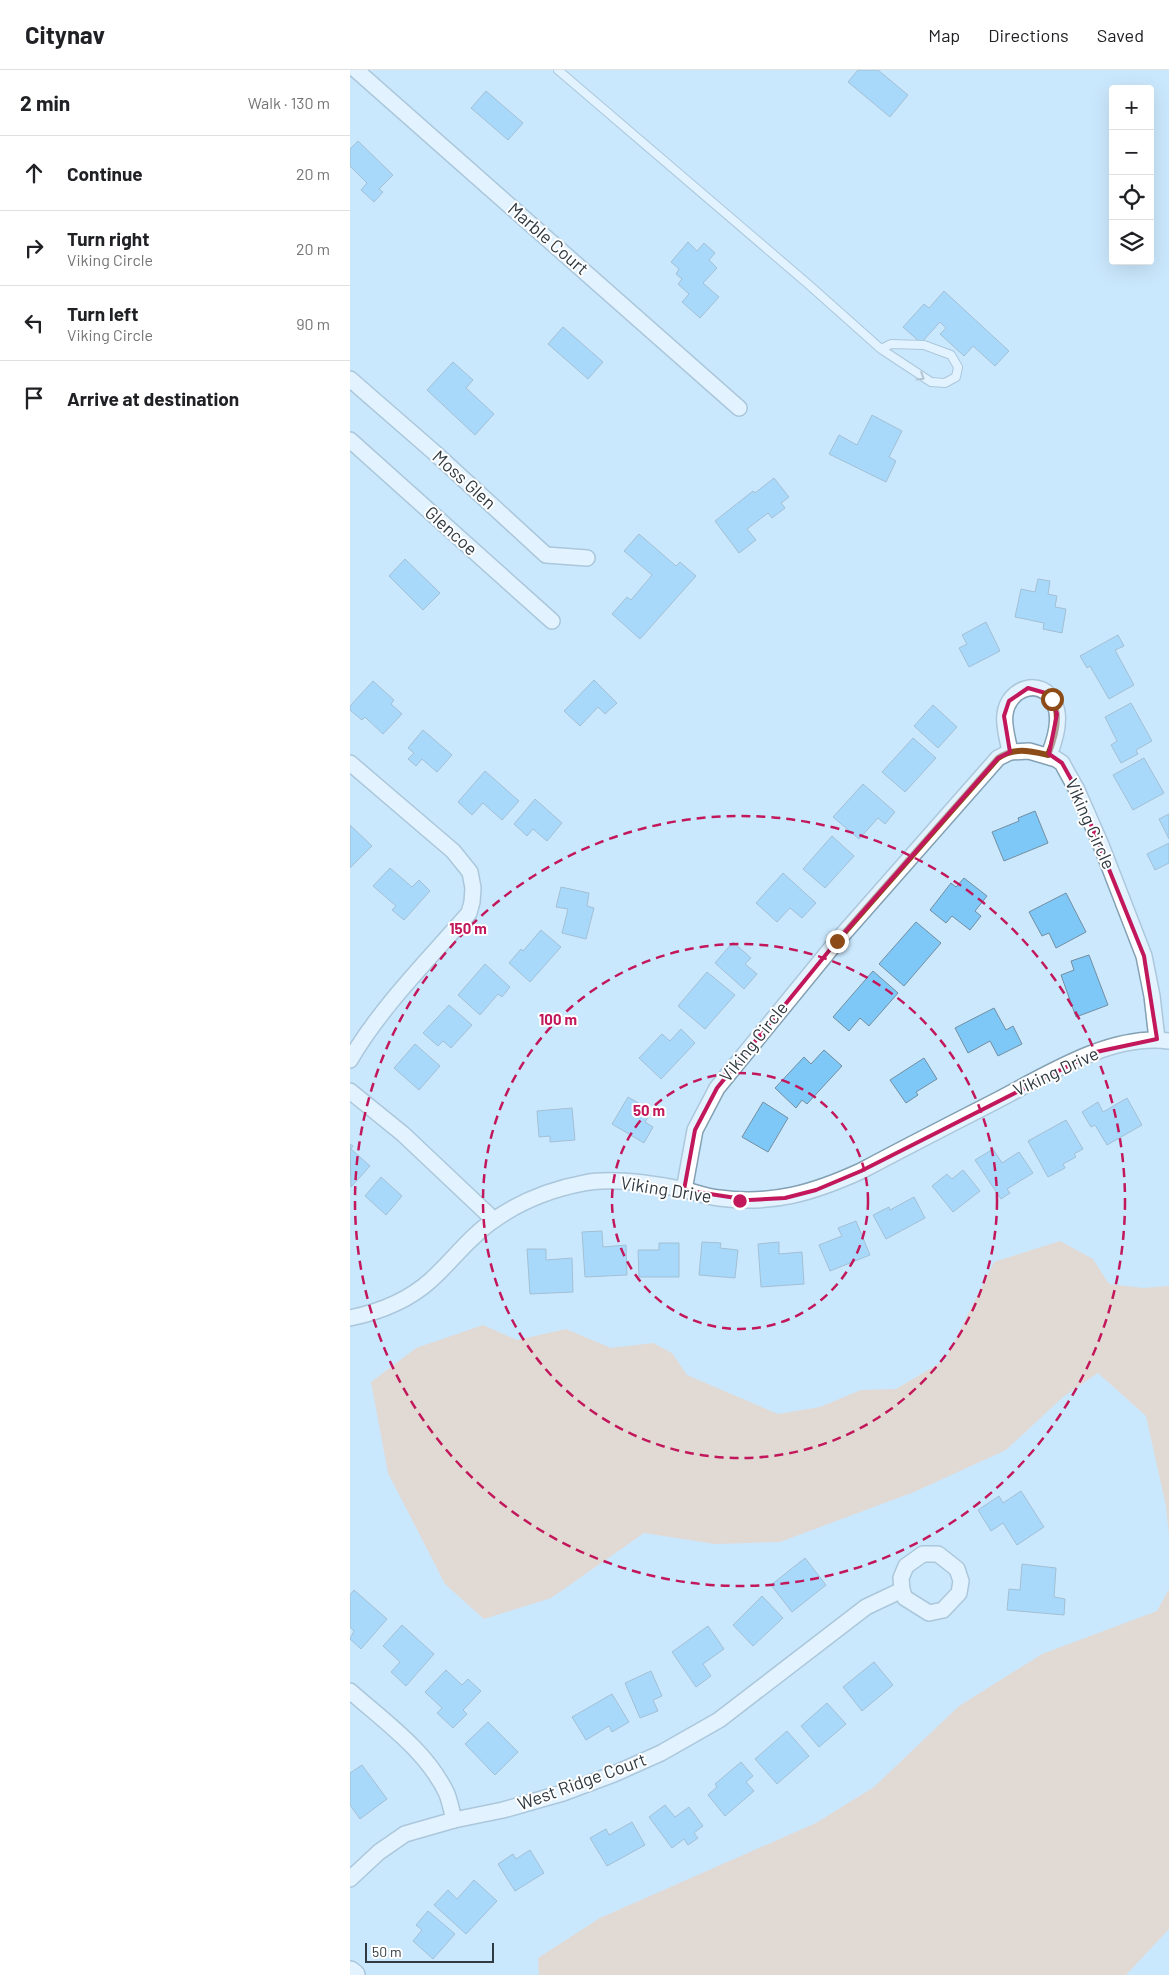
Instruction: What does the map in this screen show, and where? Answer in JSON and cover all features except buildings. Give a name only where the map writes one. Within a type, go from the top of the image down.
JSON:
[{"type":"street","name":"Marble Court","points":[[356,70],[739,408]]},
{"type":"street","name":"Moss Glen","points":[[350,379],[435,453],[546,555],[587,558]]},
{"type":"street","name":"Glencoe","points":[[350,440],[552,621]]},
{"type":"street","points":[[1033,687],[1041,689],[1049,694],[1057,711],[1055,736],[1048,755],[1029,751],[1010,752],[1004,716],[1009,701],[1020,690],[1033,687]]},
{"type":"street","name":"Viking Circle","points":[[684,1190],[695,1130],[717,1088],[818,964],[914,853],[998,758],[1010,752]]},
{"type":"street","name":"Viking Circle","points":[[1048,755],[1062,763],[1077,790],[1101,845],[1144,956],[1163,1040]]},
{"type":"street","points":[[350,763],[453,851],[470,872],[473,888],[469,913],[381,1016],[360,1043],[350,1060]]},
{"type":"street","name":"Viking Drive","points":[[350,1318],[368,1314],[411,1295],[431,1280],[466,1243],[494,1220],[532,1198],[585,1182],[624,1181],[684,1190],[717,1198],[759,1200],[785,1198],[816,1190],[861,1171],[1096,1052],[1139,1041],[1163,1040]]},
{"type":"street","points":[[350,1091],[403,1134],[494,1220]]},
{"type":"street","name":"West Ridge Court","points":[[350,1879],[379,1852],[405,1834],[454,1820],[502,1810],[563,1792],[614,1774],[661,1753],[719,1720],[866,1607],[902,1590]]},
{"type":"street","points":[[350,1691],[409,1742],[430,1767],[447,1794],[454,1820]]},
{"type":"street","points":[[350,1972],[354,1975]]},
{"type":"lane","points":[[558,70],[881,349],[931,382],[945,383],[956,377],[958,366],[950,355],[924,345],[891,344],[881,349]]},
{"type":"highlighted area","points":[[1028,688],[1049,694],[1057,714],[1049,754],[1062,763],[1077,790],[1144,956],[1157,1039],[1096,1052],[861,1171],[816,1190],[785,1198],[749,1200],[684,1190],[695,1130],[717,1088],[837,941],[998,758],[1010,752],[1004,716],[1009,701]]},
{"type":"shaded area","points":[[1060,1241],[1093,1259],[1109,1284],[1143,1288],[1169,1286],[1169,1536],[1166,1506],[1146,1416],[1098,1373],[1063,1397],[1006,1450],[914,1492],[780,1542],[715,1544],[644,1533],[551,1598],[484,1619],[445,1584],[388,1473],[371,1382],[416,1348],[483,1325],[517,1340],[566,1329],[611,1348],[653,1343],[672,1353],[687,1375],[778,1414],[820,1407],[861,1390],[896,1389],[945,1360],[994,1262]]},
{"type":"shaded area","points":[[1169,1589],[1169,1929],[1126,1975],[539,1975],[538,1958],[600,1918],[816,1823],[874,1787],[959,1706],[1042,1654],[1157,1611]]},
{"type":"route","points":[[837,941],[998,758],[1010,752],[1024,751],[1048,755],[1054,743],[1056,730],[1057,711],[1052,699]]}]
